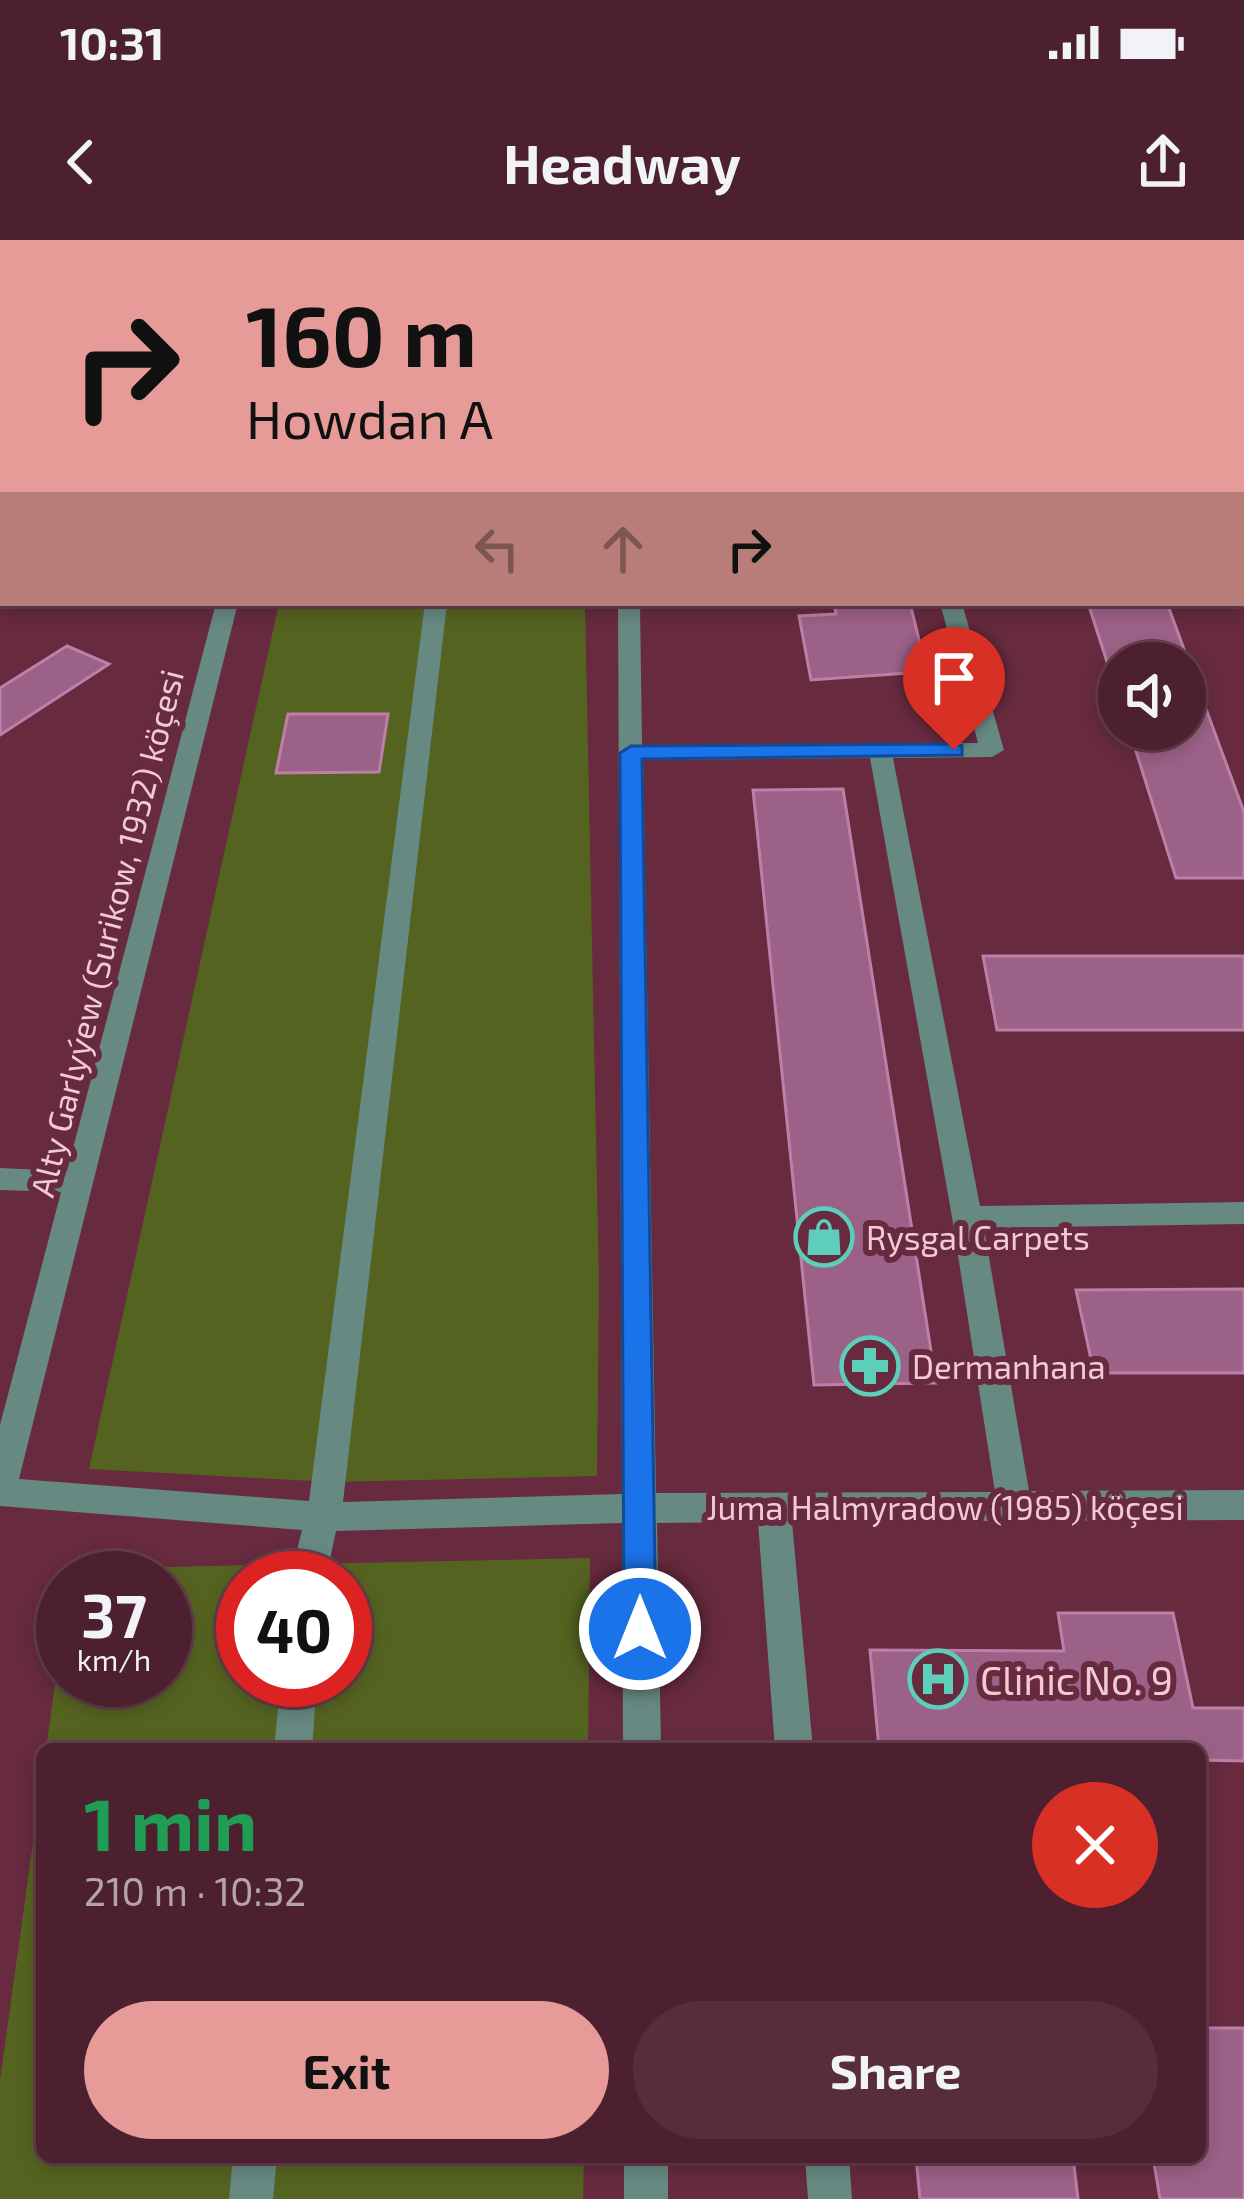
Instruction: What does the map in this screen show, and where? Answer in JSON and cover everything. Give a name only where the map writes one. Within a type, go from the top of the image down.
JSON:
[{"type":"street","name":"Alty Garlyýew (Surikow, 1932) köçesi","points":[[0,1490],[226,606]]},
{"type":"street","points":[[316,1551],[325,1517],[436,606]]},
{"type":"street","points":[[628,606],[641,1743]]},
{"type":"street","points":[[631,753],[992,750],[952,606]]},
{"type":"street","points":[[880,751],[967,1217],[1014,1506]]},
{"type":"street","points":[[0,1179],[80,1182]]},
{"type":"street","points":[[967,1217],[1244,1213]]},
{"type":"street","name":"Juma Halmyradow (1985) köçesi","points":[[0,1490],[325,1517],[639,1508],[1244,1505]]},
{"type":"street","points":[[774,1508],[794,1743]]},
{"type":"street","points":[[294,1743],[297,1707]]},
{"type":"street","points":[[251,2199],[254,2163]]},
{"type":"street","points":[[646,2163],[646,2199]]},
{"type":"street","points":[[827,2163],[830,2199]]},
{"type":"green space","points":[[278,606],[585,606],[599,1284],[597,1476],[331,1482],[89,1469]]},
{"type":"green space","points":[[590,1558],[588,1743],[47,1743],[52,1707],[192,1707],[192,1566],[216,1566],[216,1707],[372,1707],[372,1563]]},
{"type":"green space","points":[[36,1821],[36,2163],[584,2163],[583,2199],[0,2199],[0,2080]]},
{"type":"building","points":[[835,606],[911,606],[923,656],[908,673],[811,680],[799,616],[836,614]]},
{"type":"building","points":[[1089,606],[1168,606],[1181,642],[1101,642]]},
{"type":"building","points":[[67,646],[109,664],[0,735],[0,688]]},
{"type":"building","points":[[1206,709],[1244,812],[1244,878],[1176,878],[1136,750],[1206,750]]},
{"type":"building","points":[[288,714],[388,714],[379,772],[276,773]]},
{"type":"building","points":[[843,789],[936,1383],[814,1385],[753,790]]},
{"type":"building","points":[[983,956],[1244,956],[1244,1030],[997,1030]]},
{"type":"building","points":[[1244,1289],[1244,1373],[1094,1373],[1076,1290]]},
{"type":"building","name":"Clinic No. 9","points":[[1058,1613],[1173,1613],[1193,1708],[1244,1708],[1244,1761],[1206,1760],[1206,1743],[878,1743],[870,1650],[1064,1651]]},
{"type":"building","points":[[1206,2028],[1244,2028],[1244,2199],[1160,2199],[1154,2163],[1206,2163]]},
{"type":"building","points":[[917,2163],[1074,2163],[1078,2199],[920,2199]]},
{"type":"place","name":"Rysgal Carpets","points":[[824,1237]]},
{"type":"place","name":"Dermanhana","points":[[870,1366]]},
{"type":"place","name":"Clinic No. 9","points":[[938,1679]]},
{"type":"route","points":[[640,1629],[631,753],[954,750]]}]
